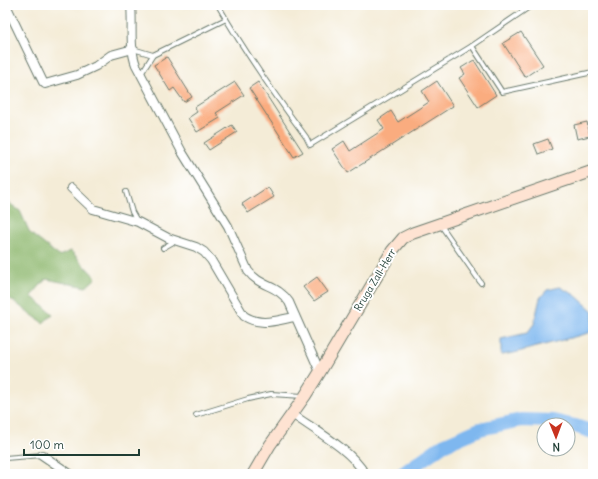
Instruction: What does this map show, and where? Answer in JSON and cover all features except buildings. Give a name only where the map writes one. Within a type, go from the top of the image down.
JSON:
[{"type":"main road","name":"Rruga Zall-Herr","points":[[253,474],[270,445],[305,396],[397,244],[413,233],[593,171]]},
{"type":"street","points":[[6,5],[45,84],[77,75],[96,66],[111,55],[133,49]]},
{"type":"street","points":[[131,5],[134,58],[141,74],[182,152],[228,226],[248,271],[259,282],[278,290],[284,295],[320,372]]},
{"type":"street","points":[[71,188],[93,209],[138,222],[175,242],[196,247],[204,252],[211,260],[244,316],[250,320],[266,322],[295,317]]},
{"type":"street","points":[[292,414],[340,448],[353,459],[365,474]]},
{"type":"street","points":[[42,455],[70,474]]},
{"type":"lane","points":[[218,5],[265,82],[306,137],[310,145],[472,46],[532,5]]},
{"type":"lane","points":[[141,74],[153,55],[226,19]]},
{"type":"lane","points":[[472,46],[502,92],[593,72]]},
{"type":"lane","points":[[133,49],[153,55]]},
{"type":"lane","points":[[126,192],[132,212],[138,222]]},
{"type":"lane","points":[[440,224],[481,284]]},
{"type":"lane","points":[[163,248],[175,242]]},
{"type":"lane","points":[[196,415],[248,399],[271,394],[305,396]]},
{"type":"lane","points":[[5,458],[42,455]]},
{"type":"green space","points":[[5,200],[20,211],[30,233],[59,256],[71,251],[96,278],[86,287],[46,279],[31,296],[53,314],[43,323],[5,295]]},
{"type":"water","points":[[560,287],[575,295],[593,311],[593,329],[589,333],[514,353],[501,355],[501,339],[527,333],[534,324],[540,298],[547,290]]},
{"type":"waterway","points":[[402,474],[443,445],[480,429],[521,420],[553,421],[593,432]]}]
